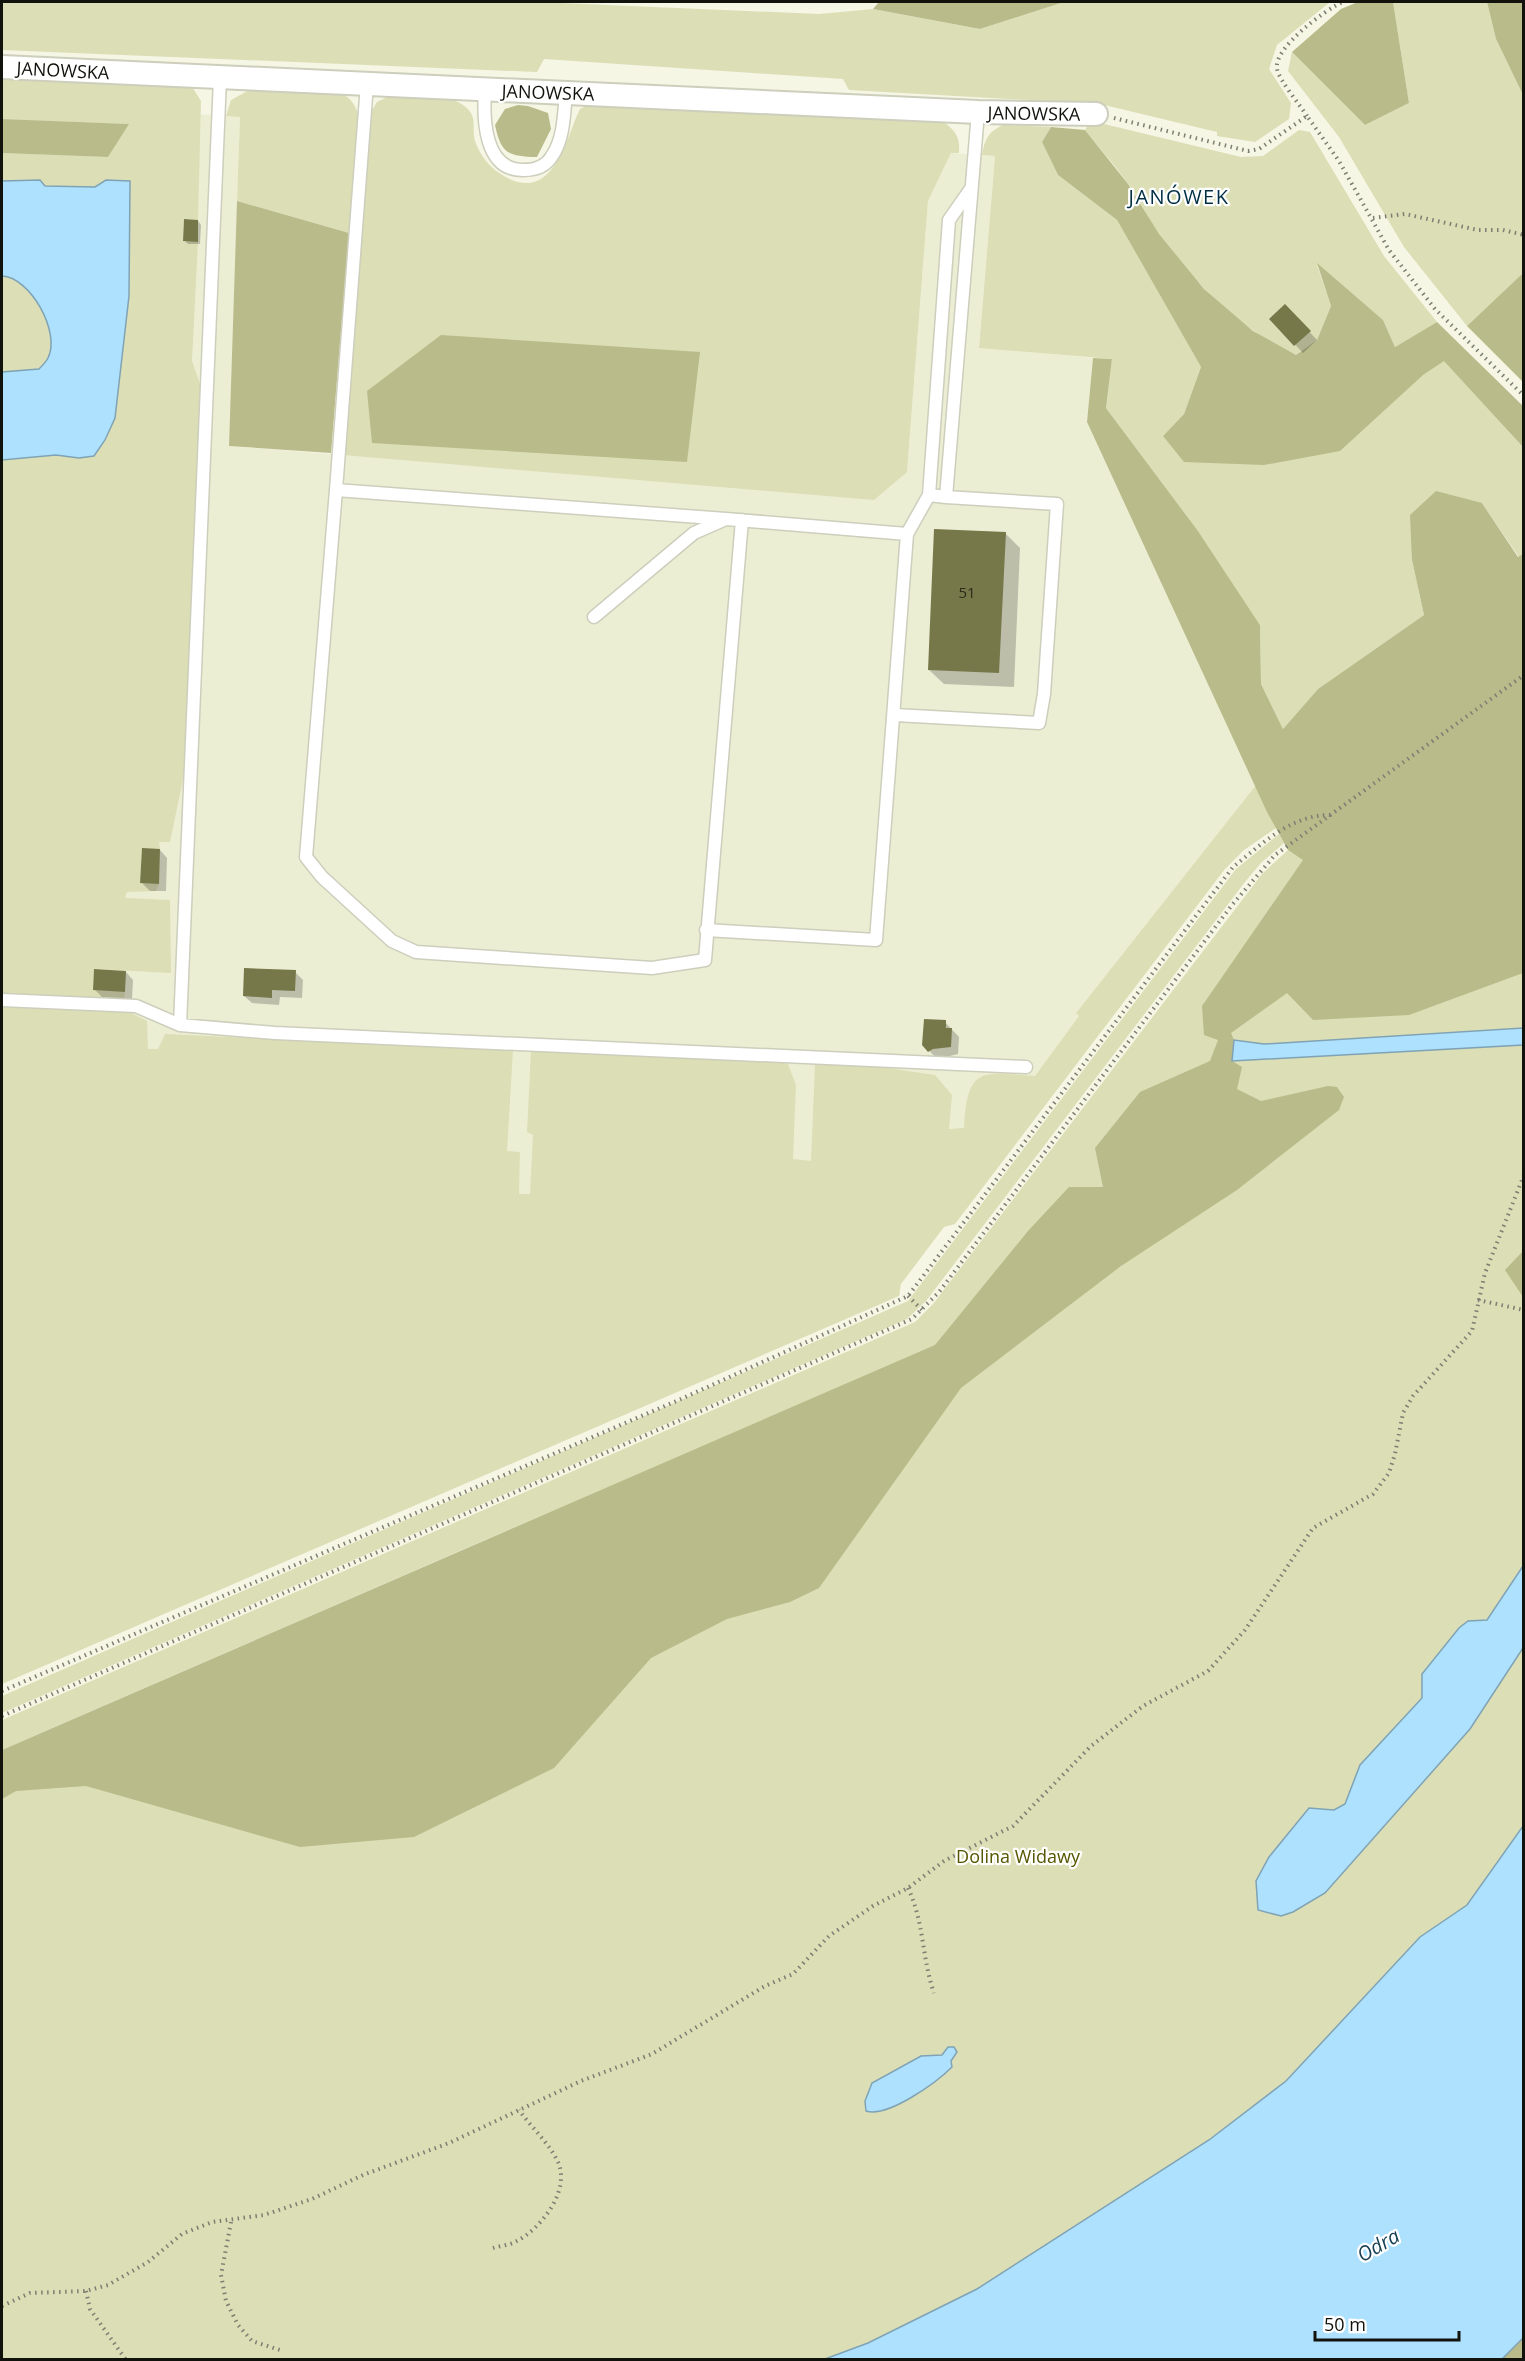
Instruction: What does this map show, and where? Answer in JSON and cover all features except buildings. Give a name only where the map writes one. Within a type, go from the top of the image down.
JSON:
[{"type":"street","name":"JANOWSKA","points":[[2,67],[485,90],[1096,114]]},
{"type":"lane","points":[[180,1024],[220,78]]},
{"type":"lane","points":[[367,84],[306,858],[322,877],[392,941],[416,952],[651,968],[705,960],[742,520]]},
{"type":"lane","points":[[485,90],[484,110],[490,146],[498,160],[517,170],[543,166],[552,156],[560,138],[566,93]]},
{"type":"lane","points":[[946,497],[978,111]]},
{"type":"lane","points":[[706,930],[876,940],[895,715],[907,534],[929,495],[949,220],[971,189]]},
{"type":"lane","points":[[336,490],[907,534]]},
{"type":"lane","points":[[895,715],[1039,723],[1044,694],[1057,504],[929,495]]},
{"type":"lane","points":[[594,617],[694,533],[726,519]]},
{"type":"lane","points":[[2,1000],[136,1006],[180,1024],[287,1033],[1026,1067]]},
{"type":"path","points":[[1343,2],[1292,39],[1278,60],[1277,70],[1373,218],[1389,250],[1435,309],[1524,396]]},
{"type":"path","points":[[1096,114],[1248,151],[1259,149],[1307,116]]},
{"type":"path","points":[[1373,218],[1405,214],[1478,230],[1503,230],[1524,235]]},
{"type":"path","points":[[2,1716],[903,1325],[922,1310],[1250,883],[1275,855],[1524,675]]},
{"type":"path","points":[[2,1691],[681,1399],[908,1296],[1233,867],[1281,829],[1317,814],[1332,815]]},
{"type":"path","points":[[2,2306],[30,2293],[86,2291],[108,2285],[148,2262],[182,2234],[212,2222],[231,2222],[264,2215],[312,2199],[363,2175],[449,2143],[581,2081],[652,2055],[765,1986],[793,1974],[829,1936],[873,1906],[908,1888],[944,1861],[1013,1826],[1091,1746],[1143,1706],[1208,1671],[1245,1630],[1313,1528],[1373,1494],[1392,1463],[1403,1413],[1413,1396],[1472,1330],[1477,1318],[1478,1300],[1524,1175]]},
{"type":"path","points":[[908,1296],[922,1310]]},
{"type":"path","points":[[1478,1300],[1524,1310]]},
{"type":"path","points":[[908,1888],[917,1907],[926,1971],[934,1994]]},
{"type":"path","points":[[493,2248],[516,2241],[540,2223],[554,2201],[561,2183],[559,2163],[519,2110]]},
{"type":"path","points":[[231,2222],[221,2275],[226,2301],[238,2325],[252,2341],[280,2350]]},
{"type":"path","points":[[86,2291],[90,2309],[126,2360]]},
{"type":"shaded area","points":[[2,107],[240,116],[229,446],[343,455],[907,472],[928,201],[951,153],[995,156],[979,347],[1093,358],[1087,422],[1256,785],[1076,1013],[1079,1016],[878,1292],[2,1677]]},
{"type":"green space","points":[[2,2],[537,2],[819,14],[873,9],[980,29],[1064,2],[1330,2],[1277,45],[1269,69],[1291,103],[1289,119],[1255,142],[1217,136],[1217,132],[1100,104],[849,90],[843,79],[544,59],[537,72],[2,50]]},
{"type":"green space","points":[[879,2],[1064,2],[980,29],[873,9]]},
{"type":"green space","points":[[1358,2],[1393,2],[1409,103],[1365,125],[1292,52],[1341,9]]},
{"type":"green space","points":[[1393,2],[1487,2],[1496,39],[1523,95],[1523,273],[1467,326],[1404,247],[1339,137],[1288,71],[1292,52],[1365,125],[1409,103]]},
{"type":"green space","points":[[1487,2],[1523,2],[1523,95],[1496,39]]},
{"type":"green space","points":[[2,76],[191,85],[201,101],[198,220],[184,219],[183,241],[198,242],[192,361],[202,390],[186,765],[170,842],[159,842],[160,849],[142,849],[140,883],[159,884],[156,891],[127,892],[125,898],[170,900],[171,973],[94,969],[93,990],[125,992],[124,1000],[2,993],[2,460],[57,455],[79,458],[94,456],[106,440],[115,418],[106,180],[96,187],[44,186],[40,180],[2,181],[2,153],[108,157],[128,124],[2,119]]},
{"type":"green space","points":[[253,88],[340,93],[353,103],[359,118],[349,233],[237,201],[240,117],[226,116],[231,100]]},
{"type":"green space","points":[[391,95],[447,98],[463,105],[473,118],[475,141],[483,157],[499,173],[521,183],[535,182],[546,175],[556,164],[580,109],[590,104],[945,123],[957,136],[959,153],[951,153],[928,201],[907,472],[874,500],[343,455],[371,112],[377,102]]},
{"type":"green space","points":[[518,105],[548,113],[551,129],[537,157],[519,156],[507,152],[497,135],[495,125],[505,109]]},
{"type":"green space","points":[[2,119],[129,124],[108,157],[2,153]]},
{"type":"green space","points":[[1089,123],[1097,126],[1100,123],[1241,157],[1263,156],[1299,130],[1310,132],[1384,256],[1437,322],[1395,347],[1383,320],[1317,265],[1331,306],[1317,340],[1296,355],[1276,345],[1256,333],[1220,304],[1188,271],[1159,235],[1123,177],[1085,130]]},
{"type":"green space","points":[[1003,125],[1051,127],[1042,142],[1058,175],[1117,220],[1201,367],[1184,414],[1163,436],[1423,375],[1444,360],[1523,447],[1523,554],[1519,557],[1482,503],[1412,560],[1424,615],[1318,689],[1283,729],[1261,684],[1260,625],[1198,531],[1106,408],[1112,359],[979,348],[995,156],[982,155],[988,137]]},
{"type":"green space","points":[[1051,127],[1085,130],[1128,184],[1159,234],[1204,289],[1253,331],[1296,355],[1317,340],[1331,306],[1317,263],[1383,320],[1395,347],[1437,322],[1523,406],[1523,447],[1444,361],[1423,375],[1340,451],[1264,465],[1184,462],[1163,436],[1184,414],[1201,367],[1117,220],[1058,175],[1042,142]]},
{"type":"green space","points":[[237,201],[349,233],[331,453],[229,446]]},
{"type":"green space","points":[[1523,273],[1523,382],[1467,326]]},
{"type":"green space","points":[[2,276],[13,279],[23,286],[47,321],[51,347],[48,358],[39,369],[2,372]]},
{"type":"green space","points":[[441,335],[700,352],[687,462],[372,443],[367,391]]},
{"type":"green space","points":[[1093,358],[1112,359],[1106,408],[1198,531],[1260,625],[1261,684],[1283,729],[1318,689],[1424,615],[1412,560],[1410,515],[1436,491],[1482,503],[1518,557],[1523,554],[1523,973],[1409,1015],[1313,1020],[1287,993],[1231,1033],[1234,1040],[1232,1061],[1242,1067],[1237,1089],[1261,1101],[1328,1086],[1337,1087],[1344,1097],[1339,1110],[1237,1190],[1121,1266],[961,1388],[819,1588],[790,1602],[727,1619],[651,1658],[554,1768],[414,1837],[300,1847],[86,1786],[16,1791],[2,1799],[2,1750],[935,1345],[1028,1231],[1069,1187],[1103,1187],[1095,1148],[1140,1092],[1210,1061],[1218,1040],[1204,1035],[1202,1006],[1303,860],[1288,850],[1267,812],[1087,422]]},
{"type":"green space","name":"Dolina Widawy","points":[[1523,669],[1523,2359],[2,2359],[2,1753],[563,1506],[2,1750],[2,1720],[915,1322],[933,1304],[1262,874],[1288,850],[1303,859]]},
{"type":"green space","points":[[1256,785],[1276,828],[1244,850],[1225,869],[955,1224],[944,1227],[901,1284],[899,1296],[2,1684],[2,1007],[131,1013],[147,1021],[148,1049],[158,1049],[165,1034],[513,1050],[507,1151],[520,1152],[519,1194],[530,1194],[533,1135],[527,1132],[531,1051],[774,1061],[788,1064],[796,1085],[793,1159],[811,1161],[815,1064],[874,1066],[935,1075],[952,1095],[949,1129],[964,1128],[969,1093],[980,1077],[990,1074],[1035,1076],[1079,1016],[1076,1013]]},
{"type":"green space","points":[[1279,834],[1284,843],[1261,863],[1245,882],[926,1301],[907,1319],[2,1713],[2,1696],[908,1301],[1236,869]]},
{"type":"green space","points":[[1523,1251],[1523,1297],[1505,1270]]},
{"type":"green space","points":[[1523,2337],[1523,2359],[1502,2359]]},
{"type":"water","points":[[40,180],[45,186],[95,187],[106,180],[130,181],[129,296],[115,418],[105,440],[94,456],[79,458],[56,455],[2,460],[2,372],[39,369],[48,358],[51,347],[47,321],[32,296],[13,279],[2,276],[2,181]]},
{"type":"water","points":[[1523,1028],[1523,1045],[1232,1061],[1234,1040],[1264,1044]]},
{"type":"water","points":[[1523,1566],[1523,1648],[1470,1729],[1325,1893],[1293,1912],[1281,1916],[1258,1910],[1256,1881],[1269,1857],[1309,1808],[1334,1810],[1345,1804],[1360,1765],[1422,1698],[1422,1674],[1459,1628],[1468,1621],[1487,1620]]},
{"type":"water","name":"Odra","points":[[1523,1826],[1524,2337],[1502,2359],[825,2359],[868,2343],[977,2289],[1209,2140],[1286,2081],[1420,1937],[1467,1905]]},
{"type":"water","points":[[948,2047],[954,2047],[957,2052],[951,2061],[952,2067],[935,2081],[899,2104],[875,2112],[866,2111],[865,2101],[872,2083],[921,2056],[942,2055]]},
{"type":"district","name":"JANÓWEK","points":[[1179,196]]}]
